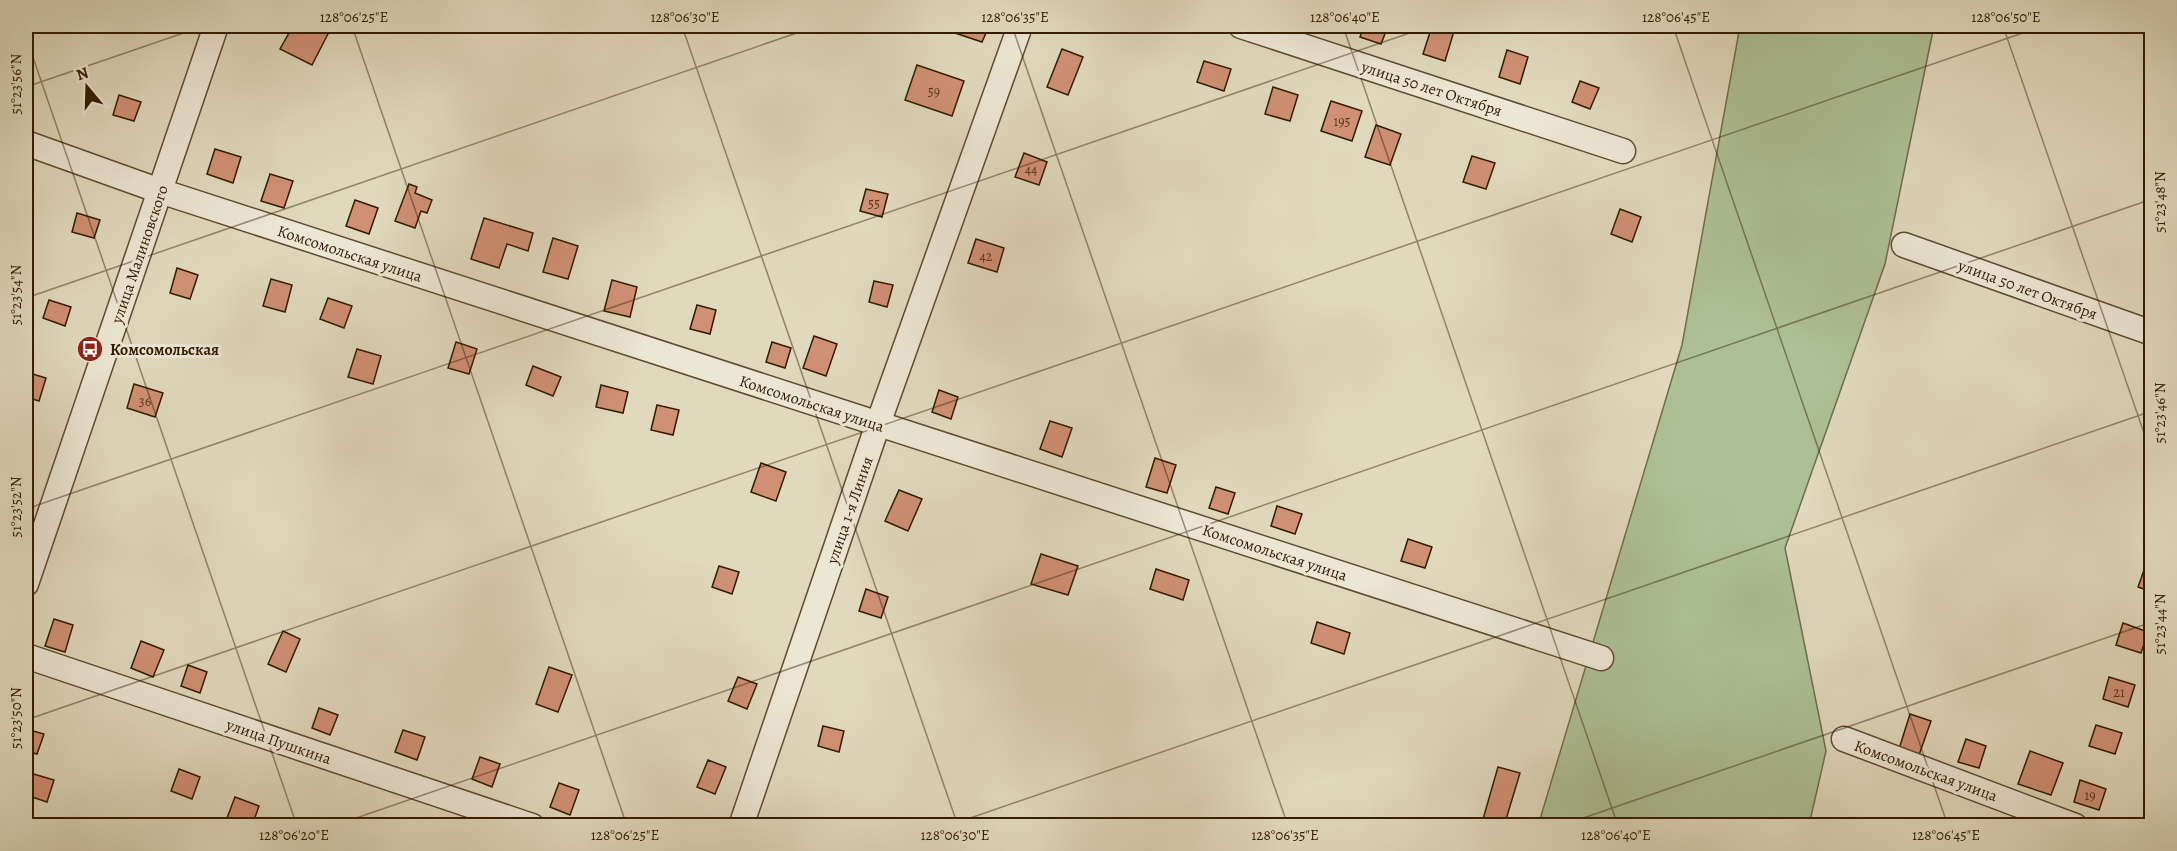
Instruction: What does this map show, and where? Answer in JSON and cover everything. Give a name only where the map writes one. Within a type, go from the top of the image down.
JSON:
[{"type":"street","name":"улица Малиновского","points":[[26,584],[216,26]]},
{"type":"street","name":"улица 1-я Линия","points":[[741,825],[878,424],[1020,26]]},
{"type":"street","name":"улица 50 лет Октября","points":[[1241,26],[1623,151]]},
{"type":"street","name":"Комсомольская улица","points":[[26,143],[160,191],[1601,658]]},
{"type":"street","name":"улица 50 лет Октября","points":[[1904,245],[2151,333]]},
{"type":"street","name":"улица Пушкина","points":[[26,656],[532,825]]},
{"type":"street","name":"Комсомольская улица","points":[[1844,739],[2075,825]]},
{"type":"green space","points":[[1740,26],[1934,26],[1885,264],[1785,548],[1826,751],[1809,825],[1538,826],[1682,345]]},
{"type":"building","points":[[293,26],[332,26],[312,65],[280,49]]},
{"type":"building","points":[[958,26],[989,26],[982,42],[955,33]]},
{"type":"building","points":[[1364,26],[1388,26],[1381,44],[1360,37]]},
{"type":"building","points":[[1432,26],[1454,31],[1445,61],[1423,54]]},
{"type":"building","points":[[1062,49],[1083,57],[1068,95],[1047,87]]},
{"type":"building","points":[[1507,50],[1528,57],[1520,84],[1499,77]]},
{"type":"building","points":[[1204,61],[1231,69],[1224,91],[1197,82]]},
{"type":"building","points":[[917,65],[964,81],[952,116],[905,100]]},
{"type":"building","points":[[1580,81],[1599,88],[1590,109],[1572,102]]},
{"type":"building","points":[[1273,87],[1298,95],[1290,121],[1265,114]]},
{"type":"building","points":[[119,95],[141,102],[134,121],[113,115]]},
{"type":"building","points":[[1331,101],[1362,111],[1352,141],[1321,131]]},
{"type":"building","points":[[1376,125],[1401,134],[1390,165],[1365,157]]},
{"type":"building","points":[[215,149],[241,157],[233,183],[207,174]]},
{"type":"building","points":[[1024,153],[1047,162],[1039,185],[1015,177]]},
{"type":"building","points":[[1472,156],[1495,163],[1486,189],[1463,182]]},
{"type":"building","points":[[270,174],[293,181],[284,208],[261,201]]},
{"type":"building","points":[[409,184],[417,187],[415,193],[432,200],[427,213],[421,211],[415,228],[395,221]]},
{"type":"building","points":[[866,189],[888,194],[882,217],[860,211]]},
{"type":"building","points":[[355,200],[378,208],[369,234],[346,226]]},
{"type":"building","points":[[1620,209],[1641,217],[1632,242],[1611,234]]},
{"type":"building","points":[[77,213],[100,220],[94,238],[72,232]]},
{"type":"building","points":[[484,218],[533,233],[528,251],[507,244],[499,268],[471,259]]},
{"type":"building","points":[[553,238],[578,246],[568,279],[543,272]]},
{"type":"building","points":[[976,239],[1004,248],[997,272],[968,263]]},
{"type":"building","points":[[177,268],[198,275],[190,299],[170,293]]},
{"type":"building","points":[[271,279],[292,285],[285,312],[263,306]]},
{"type":"building","points":[[612,280],[637,287],[630,317],[604,311]]},
{"type":"building","points":[[874,281],[893,285],[887,307],[869,302]]},
{"type":"building","points":[[328,298],[352,306],[344,328],[320,319]]},
{"type":"building","points":[[49,300],[71,307],[65,326],[43,318]]},
{"type":"building","points":[[697,305],[716,310],[710,334],[690,329]]},
{"type":"building","points":[[814,336],[837,344],[826,376],[803,368]]},
{"type":"building","points":[[456,342],[477,349],[469,374],[448,368]]},
{"type":"building","points":[[772,342],[791,348],[785,368],[766,362]]},
{"type":"building","points":[[357,349],[381,356],[373,384],[348,377]]},
{"type":"building","points":[[533,366],[561,377],[553,396],[526,385]]},
{"type":"building","points":[[26,372],[46,378],[39,401],[26,397]]},
{"type":"building","points":[[134,384],[163,393],[155,417],[127,408]]},
{"type":"building","points":[[601,385],[628,392],[623,413],[596,407]]},
{"type":"building","points":[[939,390],[958,397],[951,419],[932,412]]},
{"type":"building","points":[[657,405],[679,410],[673,435],[651,430]]},
{"type":"building","points":[[1050,421],[1072,428],[1062,457],[1040,449]]},
{"type":"building","points":[[1155,458],[1176,465],[1167,493],[1146,487]]},
{"type":"building","points":[[761,463],[786,472],[776,501],[751,492]]},
{"type":"building","points":[[1216,487],[1235,493],[1228,514],[1209,508]]},
{"type":"building","points":[[899,490],[922,499],[908,531],[885,521]]},
{"type":"building","points":[[1277,506],[1302,514],[1295,534],[1271,526]]},
{"type":"building","points":[[1408,539],[1432,547],[1425,568],[1401,561]]},
{"type":"building","points":[[1041,554],[1078,566],[1068,595],[1031,584]]},
{"type":"building","points":[[719,566],[739,572],[732,594],[712,587]]},
{"type":"building","points":[[1156,569],[1189,580],[1183,600],[1150,589]]},
{"type":"building","points":[[2144,570],[2152,573],[2152,592],[2138,587]]},
{"type":"building","points":[[866,589],[888,597],[881,618],[859,611]]},
{"type":"building","points":[[54,619],[73,625],[65,652],[45,646]]},
{"type":"building","points":[[1317,622],[1350,633],[1344,654],[1311,643]]},
{"type":"building","points":[[2123,623],[2148,632],[2141,653],[2116,645]]},
{"type":"building","points":[[283,631],[300,639],[286,672],[268,664]]},
{"type":"building","points":[[141,641],[164,650],[153,677],[131,668]]},
{"type":"building","points":[[188,665],[207,672],[200,693],[181,686]]},
{"type":"building","points":[[549,667],[572,675],[558,712],[536,704]]},
{"type":"building","points":[[738,677],[757,684],[747,709],[728,701]]},
{"type":"building","points":[[2109,677],[2135,685],[2128,707],[2103,699]]},
{"type":"building","points":[[319,708],[338,715],[330,735],[312,728]]},
{"type":"building","points":[[1910,714],[1931,721],[1919,755],[1899,749]]},
{"type":"building","points":[[2096,725],[2122,733],[2115,754],[2089,746]]},
{"type":"building","points":[[823,726],[844,731],[839,752],[818,746]]},
{"type":"building","points":[[26,729],[44,734],[37,754],[26,751]]},
{"type":"building","points":[[403,730],[425,737],[417,760],[395,752]]},
{"type":"building","points":[[1966,739],[1986,746],[1979,768],[1958,762]]},
{"type":"building","points":[[2030,751],[2063,763],[2051,795],[2018,784]]},
{"type":"building","points":[[480,757],[500,764],[492,787],[472,779]]},
{"type":"building","points":[[708,760],[726,767],[715,794],[697,787]]},
{"type":"building","points":[[1498,767],[1520,773],[1504,826],[1481,826]]},
{"type":"building","points":[[179,769],[200,777],[192,799],[171,791]]},
{"type":"building","points":[[30,773],[54,780],[47,802],[26,795]]},
{"type":"building","points":[[2080,780],[2106,789],[2099,810],[2074,802]]},
{"type":"building","points":[[559,783],[579,790],[570,815],[550,807]]},
{"type":"building","points":[[235,797],[259,806],[252,826],[227,818]]},
{"type":"place","name":"Комсомольская","points":[[90,349]]}]
